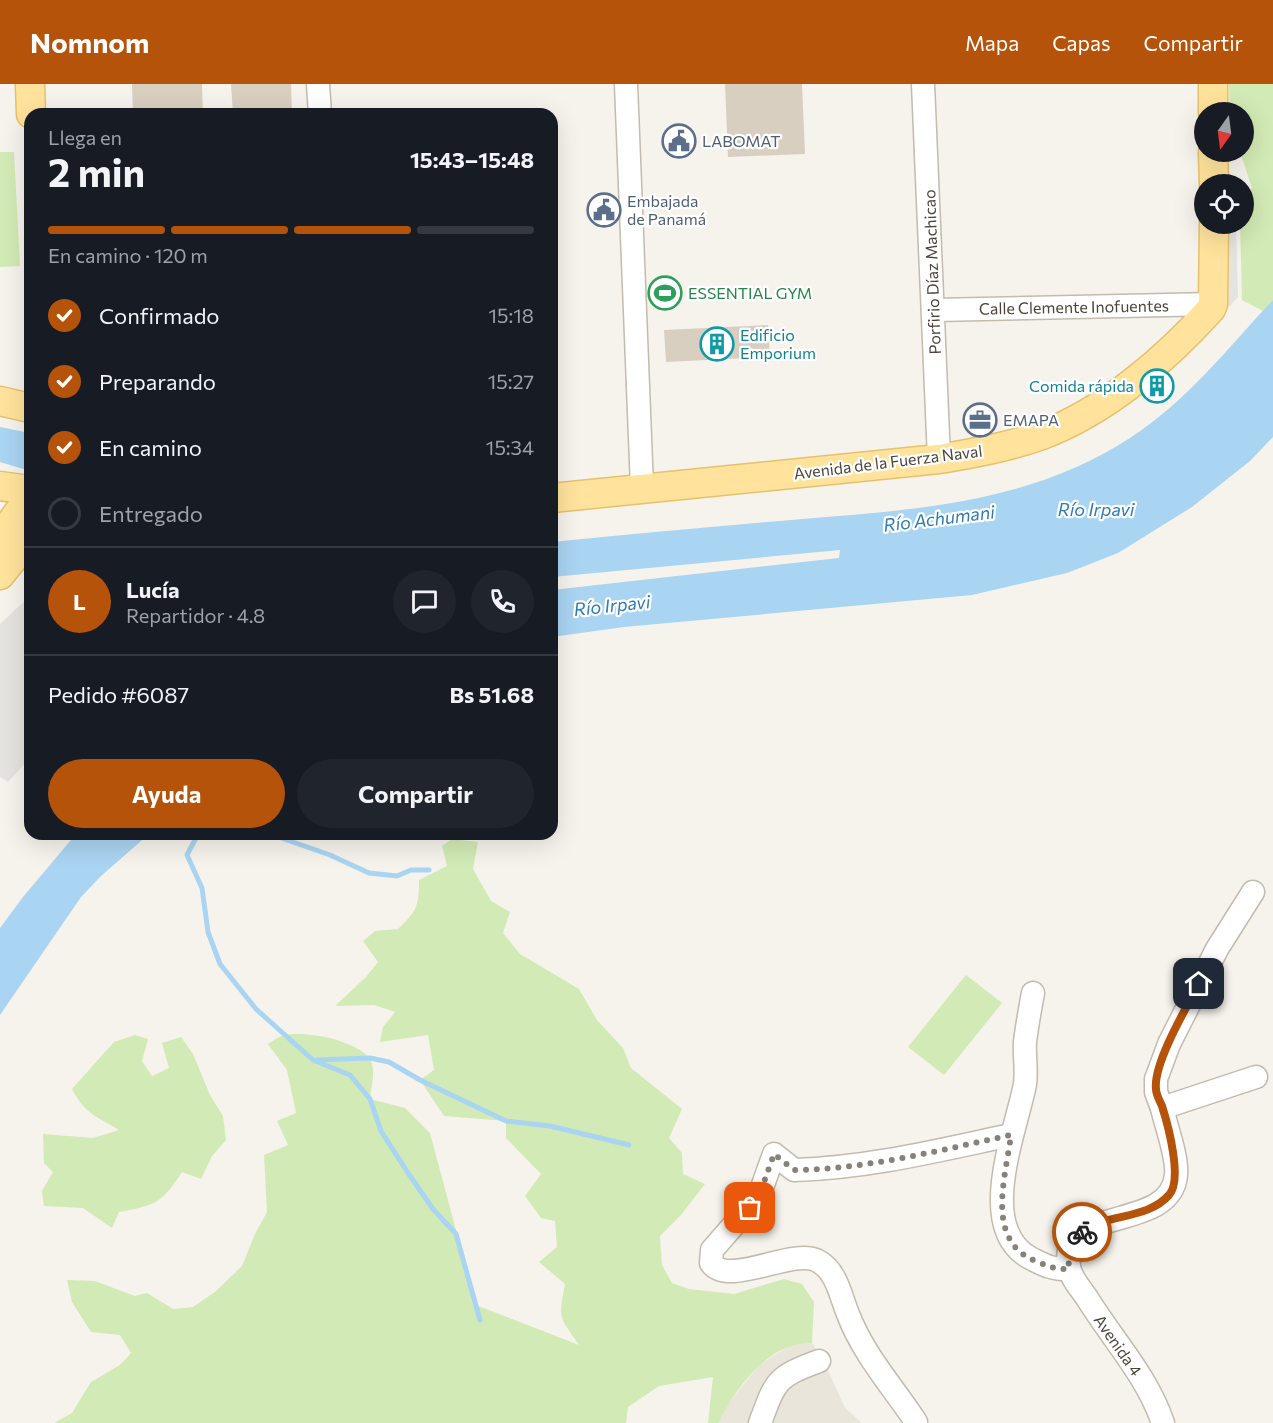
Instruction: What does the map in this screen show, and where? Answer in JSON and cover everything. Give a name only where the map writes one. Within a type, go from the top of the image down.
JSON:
[{"type":"main road","points":[[30,84],[31,108]]},
{"type":"main road","points":[[1213,84],[1213,102]]},
{"type":"main road","points":[[1213,304],[1214,234]]},
{"type":"main road","name":"Avenida de la Fuerza Naval","points":[[558,497],[939,459],[1018,443],[1069,423],[1146,371],[1205,315],[1213,304]]},
{"type":"main road","points":[[0,401],[24,407]]},
{"type":"main road","points":[[0,486],[24,489]]},
{"type":"main road","points":[[0,538],[24,504]]},
{"type":"main road","points":[[0,575],[12,560],[24,537]]},
{"type":"street","points":[[318,84],[320,108]]},
{"type":"street","points":[[626,84],[642,488]]},
{"type":"street","name":"Porfirio Díaz Machicao","points":[[923,84],[939,459]]},
{"type":"street","name":"Calle Clemente Inofuentes","points":[[934,310],[1213,304]]},
{"type":"street","points":[[1033,993],[1025,1044],[1025,1082],[1011,1135],[1002,1211],[1006,1233],[1014,1248],[1026,1257],[1047,1266],[1069,1269],[1068,1252],[1078,1235],[1085,1230],[1158,1206],[1171,1193],[1176,1174],[1162,1108],[1156,1092],[1155,1079],[1169,1044],[1217,949],[1253,892]]},
{"type":"street","points":[[1162,1108],[1256,1077]]},
{"type":"street","points":[[916,1422],[880,1372],[851,1322],[837,1282],[827,1268],[816,1260],[798,1257],[762,1267],[724,1270],[714,1268],[711,1263],[712,1250],[759,1196],[774,1154],[794,1170],[822,1170],[921,1154],[1011,1135]]},
{"type":"street","name":"Avenida 4","points":[[1069,1269],[1102,1322],[1133,1364],[1156,1402],[1163,1423]]},
{"type":"street","points":[[760,1423],[770,1396],[784,1374],[819,1361]]},
{"type":"shaded area","points":[[1227,234],[1236,234],[1238,297],[1228,308]]},
{"type":"shaded area","points":[[24,602],[24,765],[8,782],[0,777],[0,624]]},
{"type":"shaded area","points":[[796,1342],[812,1343],[822,1357],[845,1408],[862,1423],[719,1423],[728,1404],[759,1365]]},
{"type":"green space","points":[[1229,84],[1273,84],[1273,300],[1263,311],[1242,300],[1240,234],[1254,234],[1254,174],[1247,174],[1243,162],[1254,162],[1254,102],[1230,102]]},
{"type":"green space","points":[[0,152],[14,152],[20,266],[0,267]]},
{"type":"green space","points":[[451,840],[478,842],[473,869],[491,901],[510,912],[503,933],[520,954],[579,989],[597,1020],[623,1048],[631,1068],[682,1109],[669,1138],[682,1153],[683,1174],[705,1184],[681,1215],[660,1236],[662,1265],[672,1283],[689,1289],[734,1294],[784,1279],[802,1284],[814,1302],[812,1343],[797,1344],[768,1358],[734,1395],[719,1423],[708,1423],[713,1377],[659,1386],[628,1407],[626,1423],[54,1423],[72,1413],[91,1382],[120,1365],[131,1353],[120,1335],[91,1332],[72,1302],[67,1280],[95,1281],[135,1296],[147,1293],[173,1309],[193,1307],[215,1292],[242,1266],[267,1212],[264,1155],[288,1145],[277,1121],[296,1113],[287,1070],[268,1044],[285,1035],[305,1034],[330,1038],[353,1046],[362,1052],[369,1058],[373,1067],[370,1099],[405,1108],[430,1133],[476,1305],[579,1345],[562,1317],[561,1305],[565,1284],[539,1262],[557,1247],[555,1221],[541,1218],[525,1196],[541,1174],[506,1138],[506,1121],[444,1116],[420,1080],[434,1070],[428,1035],[380,1042],[383,1027],[395,1012],[374,1005],[335,1006],[366,977],[378,962],[363,941],[375,931],[398,929],[416,908],[419,880],[447,866],[442,846]]},
{"type":"green space","points":[[966,975],[1002,1003],[944,1075],[908,1047]]},
{"type":"green space","points":[[135,1035],[148,1039],[142,1061],[152,1076],[169,1068],[162,1043],[181,1037],[193,1054],[210,1095],[223,1116],[226,1140],[212,1156],[201,1179],[182,1172],[163,1197],[150,1205],[119,1212],[112,1228],[83,1208],[44,1206],[42,1191],[53,1172],[44,1163],[43,1134],[93,1138],[119,1130],[87,1110],[72,1089],[114,1042]]},
{"type":"water","name":"Río Irpavi","points":[[1273,300],[1273,437],[1250,461],[1192,507],[1118,553],[1067,573],[972,595],[624,627],[558,636],[558,589],[839,558],[840,550],[558,576],[558,541],[879,512],[923,507],[1009,491],[1050,478],[1091,460],[1130,438],[1170,408],[1206,374]]},
{"type":"water","points":[[0,427],[24,432],[24,469],[0,462]]},
{"type":"water","points":[[71,840],[142,840],[81,897],[0,1015],[0,928]]},
{"type":"building","points":[[132,84],[202,84],[203,108],[133,108]]},
{"type":"building","points":[[231,84],[291,84],[292,108],[233,108]]},
{"type":"building","points":[[725,84],[802,84],[805,154],[728,157]]},
{"type":"building","name":"Edificio Emporium","points":[[768,325],[770,357],[666,362],[664,330]]},
{"type":"waterway","points":[[195,840],[187,855],[202,888],[208,932],[220,964],[256,1009],[313,1060],[350,1075],[370,1099],[381,1131],[433,1209],[456,1234],[480,1320]]},
{"type":"waterway","points":[[287,840],[330,855],[369,873],[397,876],[411,870],[429,870]]},
{"type":"waterway","points":[[317,1060],[370,1058],[389,1062],[420,1080],[506,1121],[550,1126],[629,1145]]},
{"type":"way so far","points":[[750,1208],[759,1196],[774,1154],[794,1170],[822,1170],[921,1154],[1011,1135],[1002,1211],[1006,1233],[1014,1248],[1026,1257],[1047,1266],[1069,1269],[1068,1252],[1082,1232]]},
{"type":"place","name":"LABOMAT","points":[[679,141]]},
{"type":"place","name":"Embajada de Panamá","points":[[604,210]]},
{"type":"place","name":"ESSENTIAL GYM","points":[[665,293]]},
{"type":"place","name":"Edificio Emporium","points":[[717,344]]},
{"type":"place","name":"Comida rápida","points":[[1157,386]]},
{"type":"place","name":"EMAPA","points":[[980,420]]},
{"type":"route","points":[[1082,1232],[1158,1206],[1171,1193],[1176,1174],[1162,1108],[1156,1092],[1155,1079],[1169,1044],[1199,984]]},
{"type":"water label","name":"Río Achumani","points":[[939,519]]}]
